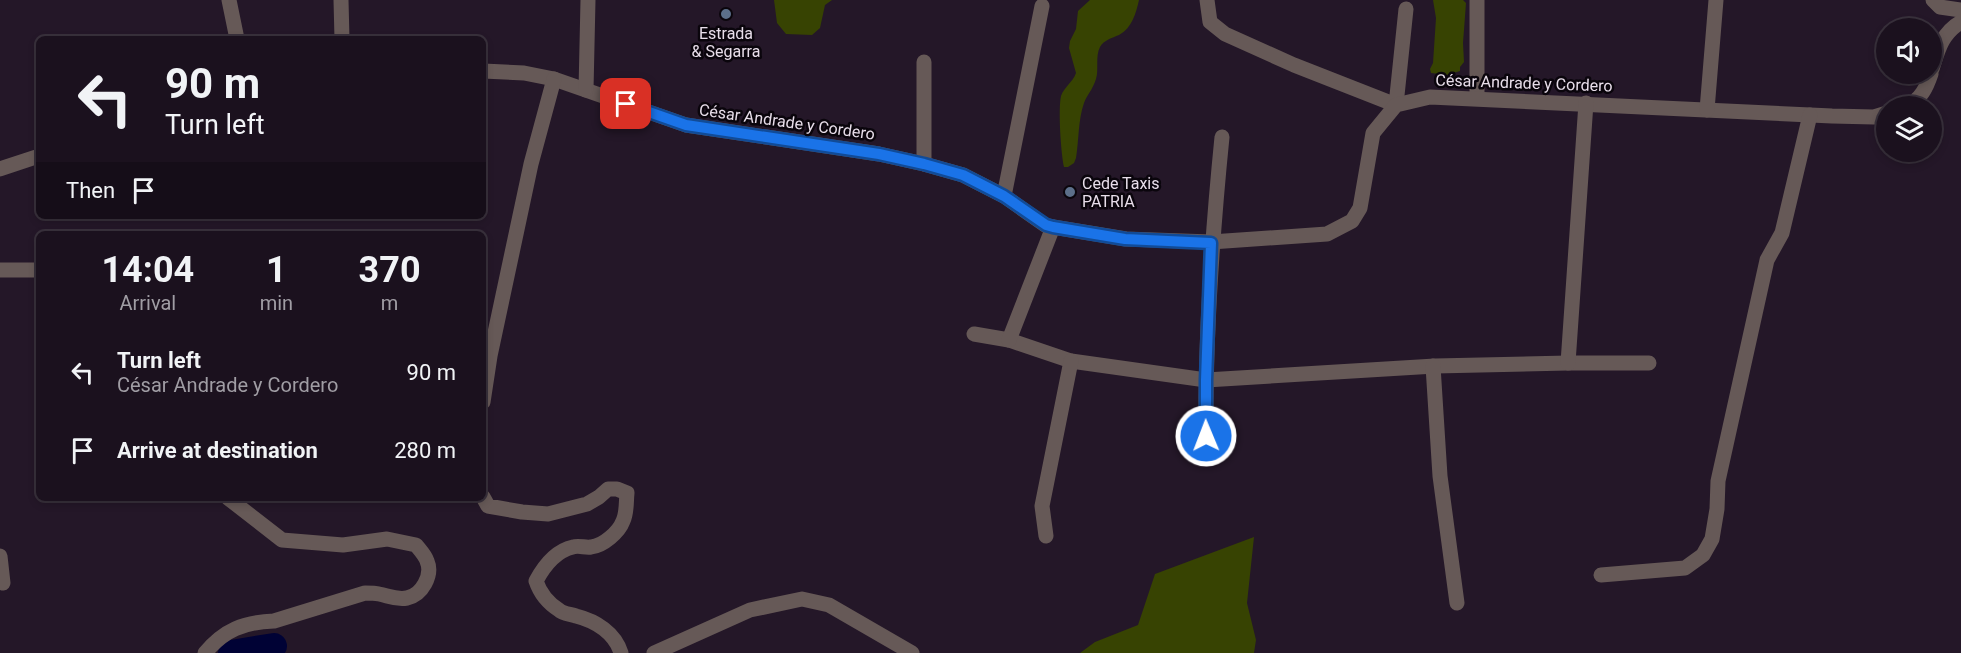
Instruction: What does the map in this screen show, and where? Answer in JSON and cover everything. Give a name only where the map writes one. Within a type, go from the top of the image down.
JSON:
[{"type":"street","points":[[229,0],[236,36]]},
{"type":"street","points":[[341,0],[342,36]]},
{"type":"street","points":[[586,90],[588,0]]},
{"type":"street","points":[[1207,0],[1210,22],[1225,34],[1294,65],[1396,105],[1406,9]]},
{"type":"street","points":[[1477,0],[1477,98]]},
{"type":"street","points":[[1707,110],[1716,0]]},
{"type":"street","points":[[1933,0],[1940,7],[1961,10]]},
{"type":"street","points":[[1004,196],[1042,6]]},
{"type":"street","points":[[1942,39],[1952,27],[1961,22]]},
{"type":"street","points":[[924,62],[924,164]]},
{"type":"street","name":"César Andrade y Cordero","points":[[486,70],[524,73],[554,79],[686,125],[879,154],[924,164],[963,175],[1004,196],[1046,225],[1053,227],[1125,239],[1211,243],[1327,234],[1352,221],[1360,208],[1373,133],[1396,105],[1430,97],[1876,116]]},
{"type":"street","points":[[486,383],[531,164],[554,79]]},
{"type":"street","points":[[1568,363],[1586,103]]},
{"type":"street","points":[[1601,575],[1685,568],[1703,555],[1712,539],[1717,509],[1718,481],[1767,260],[1782,233],[1810,115]]},
{"type":"street","points":[[1206,436],[1211,243],[1221,137]]},
{"type":"street","points":[[0,169],[36,157]]},
{"type":"street","points":[[1009,340],[1053,227]]},
{"type":"street","points":[[0,270],[36,270]]},
{"type":"street","points":[[974,334],[1009,340],[1071,360],[1206,380],[1433,366],[1649,363]]},
{"type":"street","points":[[1046,536],[1042,506],[1071,360]]},
{"type":"street","points":[[1433,366],[1440,476],[1457,603]]},
{"type":"street","points":[[485,501],[488,506],[548,514],[587,504],[608,489],[617,489],[627,493],[623,522],[616,531],[604,542],[592,547],[571,547],[555,555],[544,566],[536,581],[540,592],[560,612],[600,625],[618,643],[621,653]]},
{"type":"street","points":[[205,653],[220,638],[235,628],[258,622],[274,621],[365,593],[379,593],[392,599],[408,598],[417,594],[424,586],[429,573],[428,561],[416,545],[387,539],[343,545],[282,540],[232,501]]},
{"type":"street","points":[[0,556],[3,583]]},
{"type":"street","points":[[654,653],[750,610],[802,599],[829,605],[912,653]]},
{"type":"green space","points":[[774,0],[832,0],[825,5],[820,28],[812,35],[786,34],[777,23]]},
{"type":"green space","points":[[1090,0],[1139,0],[1135,15],[1127,28],[1100,47],[1096,79],[1082,110],[1076,158],[1074,163],[1064,167],[1060,132],[1061,96],[1076,73],[1069,48],[1076,29],[1078,11]]},
{"type":"green space","points":[[1433,0],[1463,0],[1466,3],[1464,62],[1460,71],[1447,75],[1431,73],[1430,69],[1433,63],[1436,18]]},
{"type":"green space","points":[[1254,537],[1247,603],[1256,640],[1254,653],[1080,653],[1095,642],[1138,625],[1155,574]]},
{"type":"waterway","points":[[231,653],[274,646]]},
{"type":"place","name":"Estrada & Segarra","points":[[726,14]]},
{"type":"place","name":"Cede Taxis PATRIA","points":[[1070,192]]},
{"type":"route","points":[[626,104],[686,125],[879,154],[963,175],[1004,196],[1046,225],[1053,227],[1125,239],[1211,243],[1206,436]]}]
